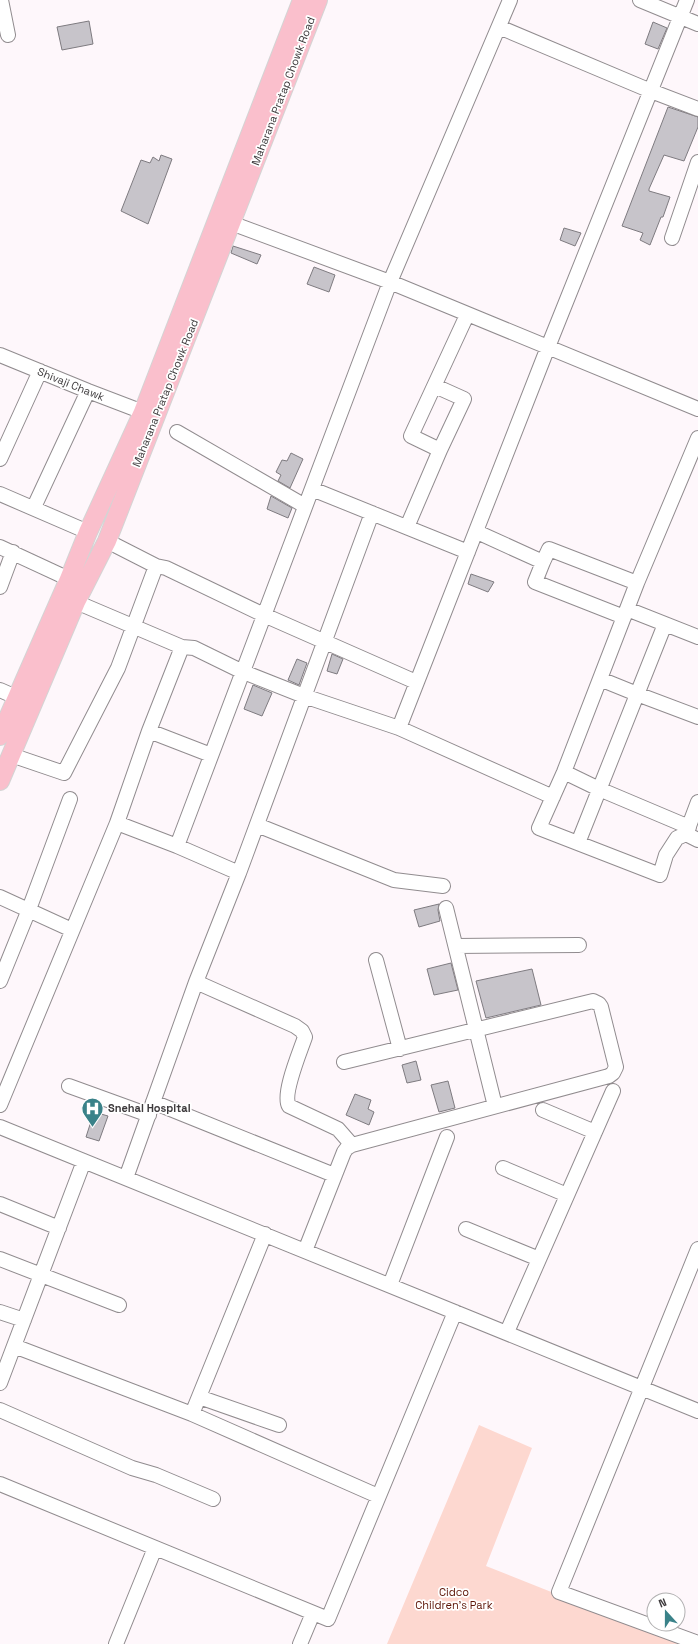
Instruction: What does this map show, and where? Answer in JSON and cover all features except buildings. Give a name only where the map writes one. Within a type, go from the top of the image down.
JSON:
[{"type":"main road","name":"Maharana Pratap Chowk Road","points":[[0,736],[25,701],[107,541],[224,221],[302,0]]},
{"type":"main road","name":"Maharana Pratap Chowk Road","points":[[0,782],[11,755],[25,701],[88,532],[143,412],[318,0]]},
{"type":"street","points":[[1,0],[8,35]]},
{"type":"street","points":[[177,846],[390,282],[510,0]]},
{"type":"street","points":[[640,0],[698,24]]},
{"type":"street","points":[[399,728],[548,347],[687,0]]},
{"type":"street","points":[[499,26],[651,91],[698,109]]},
{"type":"street","points":[[672,238],[694,186],[698,162]]},
{"type":"street","points":[[224,221],[390,282],[698,409]]},
{"type":"street","points":[[440,450],[411,436],[467,314]]},
{"type":"street","name":"Shivaji Chawk","points":[[0,355],[143,412]]},
{"type":"street","points":[[0,459],[40,371]]},
{"type":"street","points":[[407,527],[464,399],[435,386]]},
{"type":"street","points":[[34,508],[88,391]]},
{"type":"street","points":[[177,432],[305,506]]},
{"type":"street","points":[[691,833],[677,838],[666,856],[660,875],[539,828],[564,772],[637,583],[698,438]]},
{"type":"street","points":[[312,489],[468,552]]},
{"type":"street","points":[[0,494],[88,532]]},
{"type":"street","points":[[126,1178],[196,982],[239,873],[372,514]]},
{"type":"street","points":[[476,532],[543,562]]},
{"type":"street","points":[[107,541],[156,566],[166,568],[264,615],[416,682]]},
{"type":"street","points":[[0,547],[70,579]]},
{"type":"street","points":[[637,583],[548,549],[535,582],[625,613],[665,624],[698,637]]},
{"type":"street","points":[[0,586],[13,552]]},
{"type":"street","points":[[11,755],[64,773],[118,668],[156,566]]},
{"type":"street","points":[[76,602],[182,647],[194,648],[243,671],[304,696],[399,728],[553,797]]},
{"type":"street","points":[[578,843],[665,624]]},
{"type":"street","points":[[0,1105],[117,822],[149,731],[182,647]]},
{"type":"street","points":[[600,679],[698,717]]},
{"type":"street","points":[[0,690],[25,701]]},
{"type":"street","points":[[149,731],[211,755]]},
{"type":"street","points":[[564,772],[691,833]]},
{"type":"street","points":[[0,981],[70,799]]},
{"type":"street","points":[[691,833],[698,802]]},
{"type":"street","points":[[117,822],[239,873]]},
{"type":"street","points":[[257,825],[394,880],[443,886]]},
{"type":"street","points":[[0,898],[72,930]]},
{"type":"street","points":[[446,908],[495,1106]]},
{"type":"street","points":[[456,946],[579,946]]},
{"type":"street","points":[[376,960],[400,1049]]},
{"type":"street","points":[[196,982],[295,1026],[302,1031],[305,1037],[288,1090],[287,1102],[289,1106],[338,1129],[352,1145]]},
{"type":"street","points":[[305,1251],[334,1175],[347,1148],[352,1145],[609,1076],[615,1070],[616,1064],[601,1007],[594,1002],[344,1062]]},
{"type":"street","points":[[69,1086],[151,1108],[334,1175]]},
{"type":"street","points":[[506,1332],[613,1092]]},
{"type":"street","points":[[544,1110],[595,1132]]},
{"type":"street","points":[[0,1127],[698,1411]]},
{"type":"street","points":[[390,1285],[447,1137]]},
{"type":"street","points":[[1,1374],[14,1346],[84,1161]]},
{"type":"street","points":[[503,1168],[567,1195]]},
{"type":"street","points":[[0,1204],[59,1228]]},
{"type":"street","points":[[466,1229],[539,1259]]},
{"type":"street","points":[[192,1414],[265,1234]]},
{"type":"street","points":[[698,1249],[559,1592],[698,1643]]},
{"type":"street","points":[[0,1259],[119,1305]]},
{"type":"street","points":[[0,1312],[24,1320]]},
{"type":"street","points":[[0,1484],[328,1619],[455,1312]]},
{"type":"street","points":[[14,1346],[192,1414],[378,1496]]},
{"type":"street","points":[[199,1397],[279,1424]]},
{"type":"street","points":[[0,1410],[132,1468],[156,1475],[213,1499]]},
{"type":"street","points":[[116,1644],[155,1548]]},
{"type":"street","points":[[300,1644],[312,1613]]},
{"type":"green space","name":"Cidco Children's Park","points":[[479,1425],[532,1448],[486,1566],[646,1630],[646,1632],[652,1632],[682,1644],[387,1644]]},
{"type":"place","name":"Snehal Hospital","points":[[93,1128]]}]
